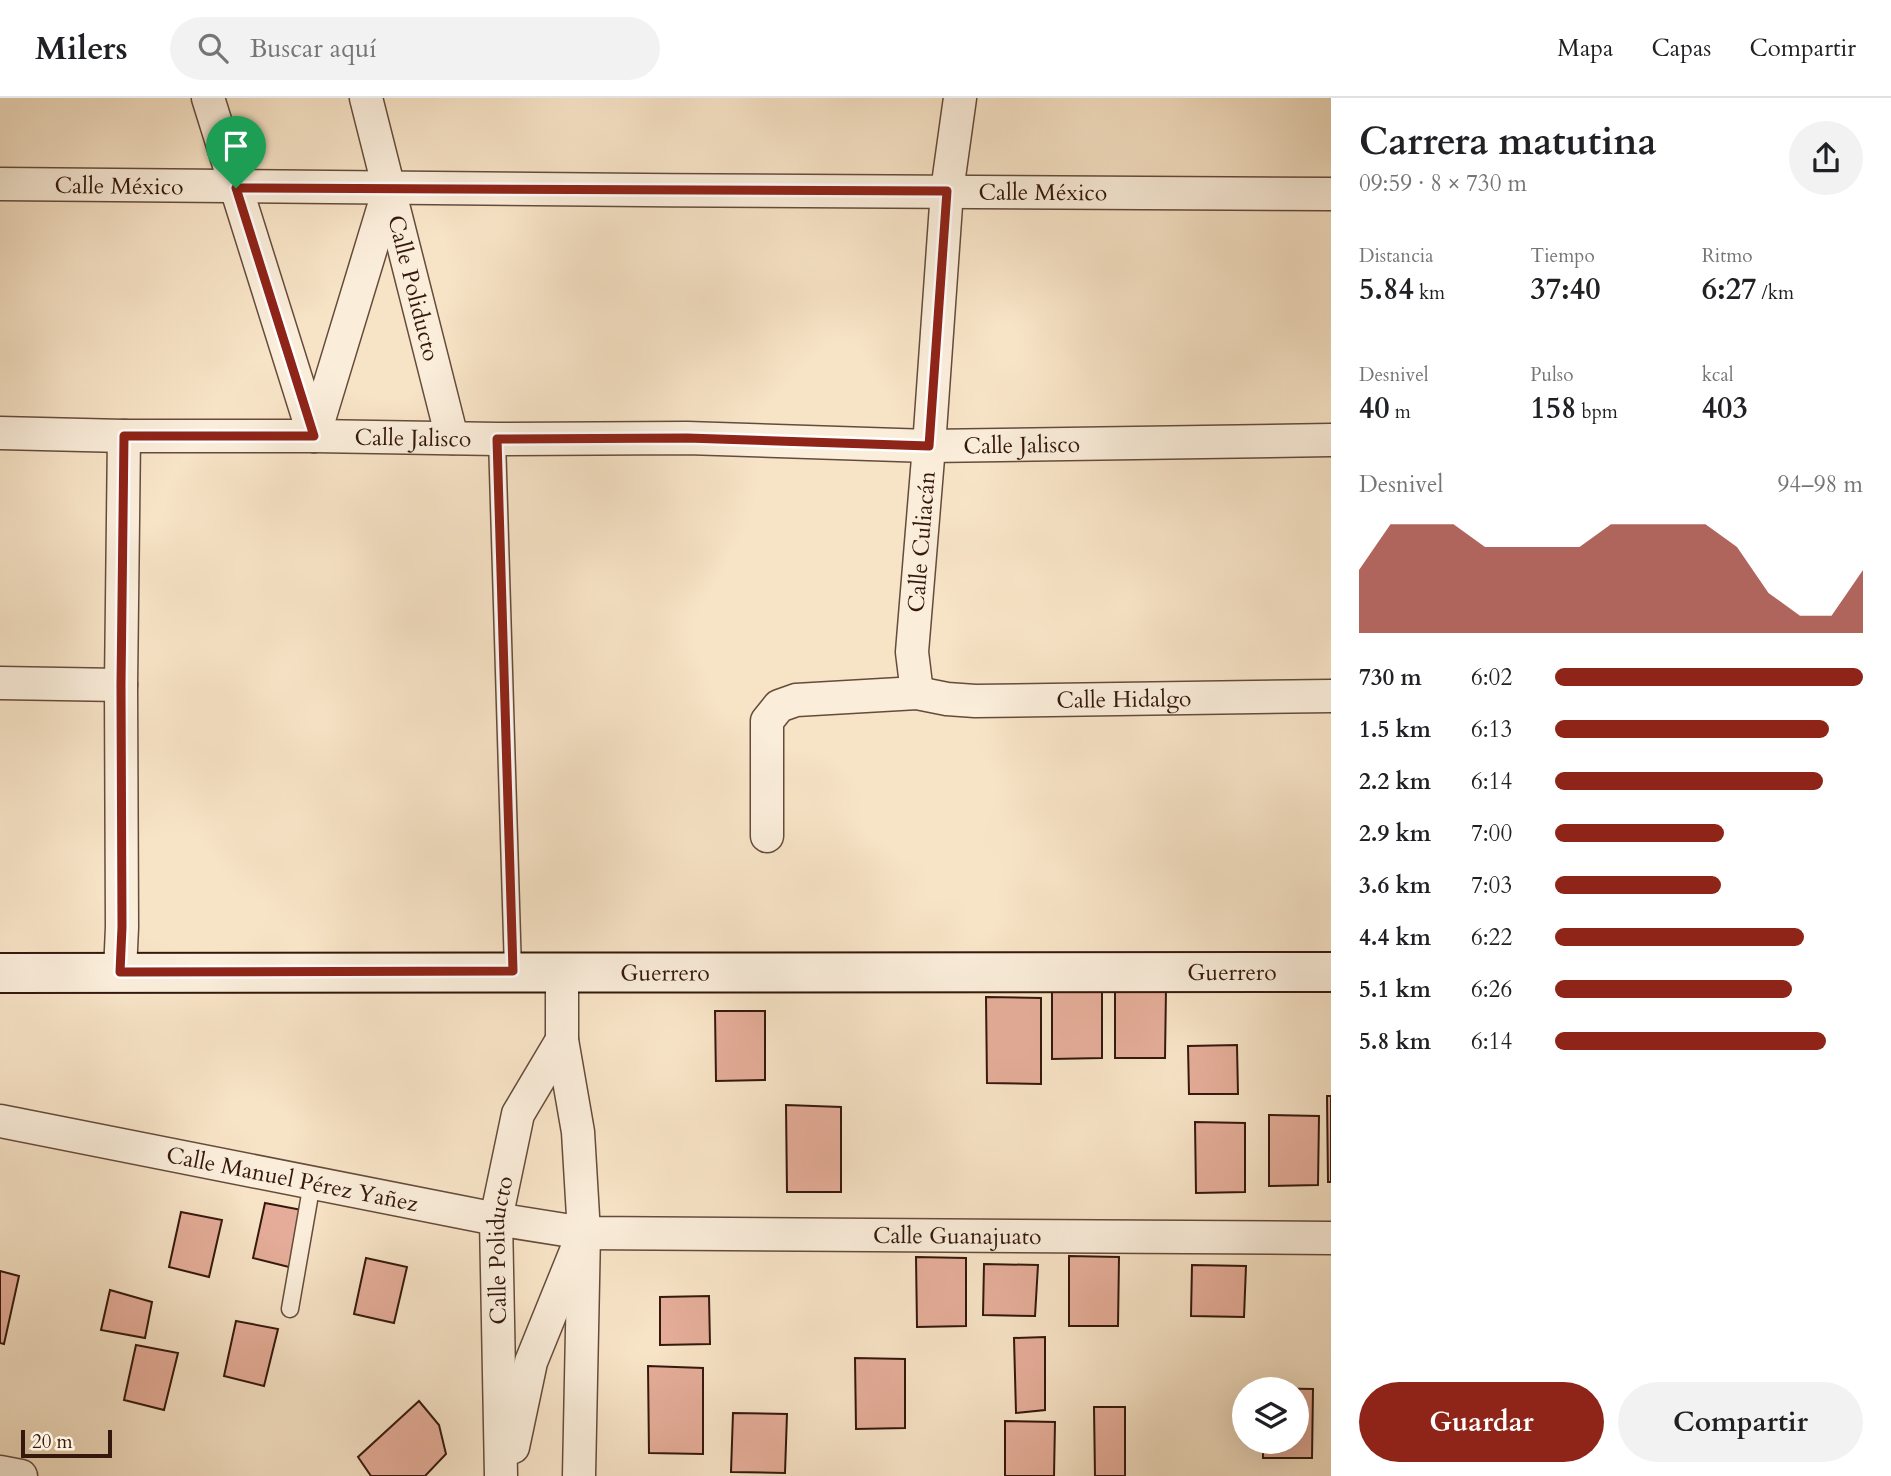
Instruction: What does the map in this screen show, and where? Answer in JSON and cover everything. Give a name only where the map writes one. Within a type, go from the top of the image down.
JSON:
[{"type":"main road","name":"Guerrero","points":[[0,973],[1331,972]]},
{"type":"street","points":[[208,98],[314,436]]},
{"type":"street","name":"Calle Poliducto","points":[[366,98],[452,438]]},
{"type":"street","name":"Calle Culiacán","points":[[917,693],[912,652],[947,191],[960,98]]},
{"type":"street","name":"Calle México","points":[[0,184],[236,188],[1331,194]]},
{"type":"street","points":[[314,436],[389,188]]},
{"type":"street","name":"Calle Jalisco","points":[[0,433],[497,439],[687,438],[929,446],[1331,440]]},
{"type":"street","points":[[120,972],[124,436]]},
{"type":"street","points":[[0,683],[121,685]]},
{"type":"street","name":"Calle Hidalgo","points":[[767,836],[767,721],[779,706],[796,700],[917,693],[975,701],[1331,696]]},
{"type":"street","points":[[562,971],[562,1040],[578,1132],[584,1233],[579,1476]]},
{"type":"street","name":"Calle Poliducto","points":[[503,1476],[496,1219],[518,1114],[562,1040]]},
{"type":"street","name":"Calle Manuel Pérez Yañez","points":[[0,1121],[496,1219],[584,1233]]},
{"type":"street","points":[[503,1476],[517,1431],[531,1362],[584,1233]]},
{"type":"street","name":"Calle Guanajuato","points":[[584,1233],[1331,1238]]},
{"type":"street","points":[[0,1472],[21,1476]]},
{"type":"lane","points":[[497,439],[513,971]]},
{"type":"lane","points":[[290,1309],[312,1183]]},
{"type":"building","points":[[1115,988],[1166,989],[1165,1058],[1115,1058]]},
{"type":"building","points":[[1052,989],[1102,989],[1102,1058],[1052,1059]]},
{"type":"building","points":[[986,997],[1041,998],[1041,1084],[987,1083]]},
{"type":"building","points":[[715,1011],[765,1011],[765,1080],[716,1081]]},
{"type":"building","points":[[1237,1045],[1238,1094],[1189,1094],[1188,1046]]},
{"type":"building","points":[[1327,1096],[1331,1096],[1331,1182],[1328,1182]]},
{"type":"building","points":[[786,1105],[841,1107],[841,1192],[787,1192]]},
{"type":"building","points":[[1269,1115],[1319,1116],[1318,1185],[1269,1186]]},
{"type":"building","points":[[1195,1122],[1245,1123],[1245,1192],[1196,1193]]},
{"type":"building","points":[[265,1203],[307,1211],[293,1268],[253,1258]]},
{"type":"building","points":[[181,1212],[222,1220],[209,1277],[169,1267]]},
{"type":"building","points":[[1069,1256],[1119,1257],[1118,1326],[1069,1326]]},
{"type":"building","points":[[916,1257],[966,1258],[966,1326],[917,1327]]},
{"type":"building","points":[[366,1258],[407,1267],[394,1323],[354,1314]]},
{"type":"building","points":[[984,1264],[1038,1265],[1035,1316],[983,1315]]},
{"type":"building","points":[[1192,1265],[1246,1266],[1244,1317],[1191,1316]]},
{"type":"building","points":[[0,1271],[19,1276],[4,1344],[0,1343]]},
{"type":"building","points":[[110,1290],[152,1302],[145,1338],[101,1330]]},
{"type":"building","points":[[709,1296],[710,1344],[660,1345],[660,1297]]},
{"type":"building","points":[[236,1321],[278,1329],[264,1386],[224,1376]]},
{"type":"building","points":[[1045,1337],[1045,1410],[1016,1413],[1014,1338]]},
{"type":"building","points":[[136,1345],[178,1353],[164,1410],[124,1400]]},
{"type":"building","points":[[855,1358],[905,1359],[905,1428],[856,1429]]},
{"type":"building","points":[[648,1366],[703,1368],[703,1454],[649,1453]]},
{"type":"building","points":[[1309,1389],[1313,1389],[1312,1458],[1263,1458],[1263,1454],[1309,1454]]},
{"type":"building","points":[[419,1401],[439,1425],[446,1454],[425,1476],[371,1476],[358,1457]]},
{"type":"building","points":[[1094,1407],[1125,1407],[1125,1476],[1095,1476]]},
{"type":"building","points":[[733,1413],[787,1414],[785,1473],[731,1472]]},
{"type":"building","points":[[1005,1421],[1055,1422],[1054,1476],[1005,1476]]},
{"type":"route","points":[[236,188],[947,191],[929,446],[687,438],[497,439],[513,971],[120,972],[124,436],[314,436],[236,188]]}]
